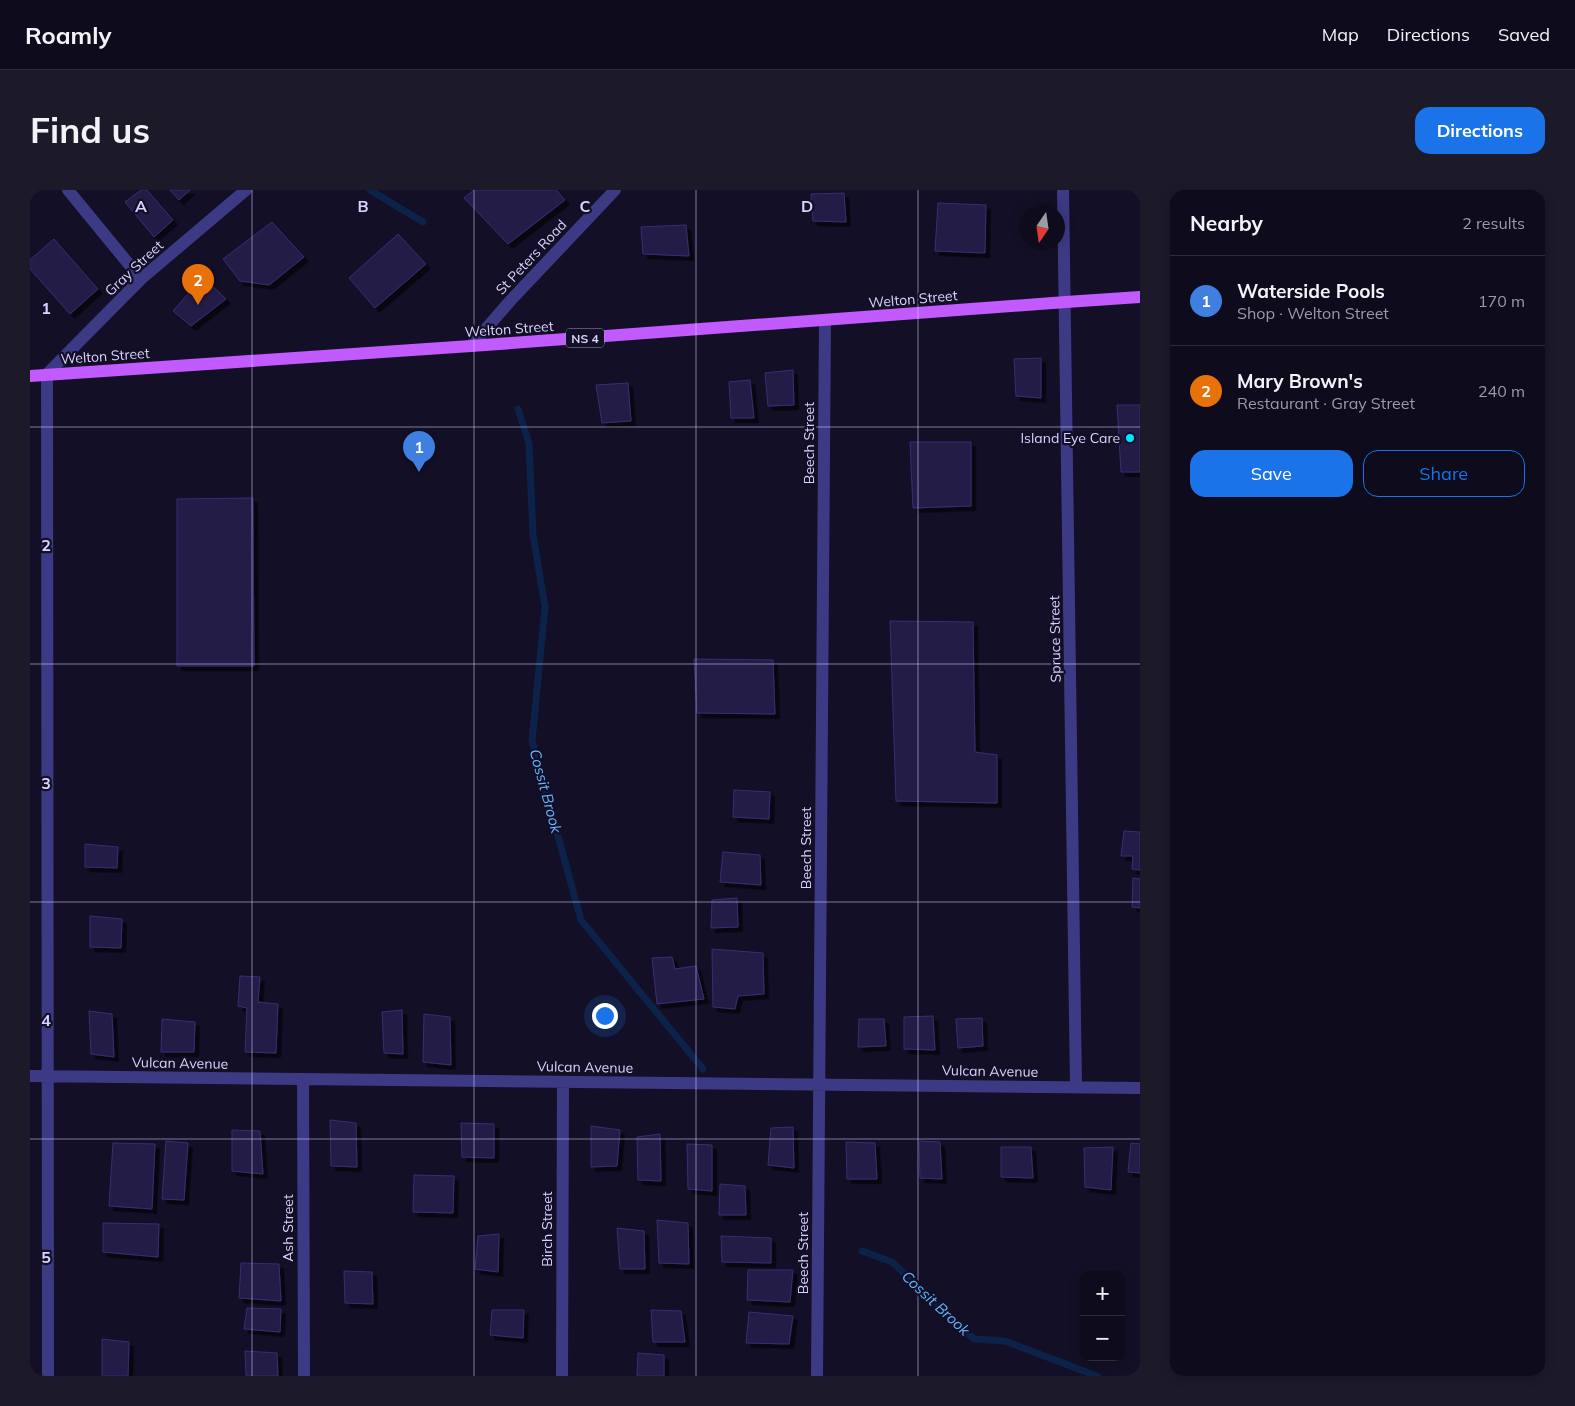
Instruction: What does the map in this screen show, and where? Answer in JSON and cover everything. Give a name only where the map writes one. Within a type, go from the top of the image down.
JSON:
[{"type":"main road","name":"Welton Street","points":[[30,376],[825,321],[1140,297]]},
{"type":"street","points":[[68,190],[141,280]]},
{"type":"street","name":"Gray Street","points":[[47,374],[141,280],[246,190]]},
{"type":"street","name":"St Peters Road","points":[[471,346],[511,300],[615,190]]},
{"type":"street","name":"Spruce Street","points":[[1063,190],[1076,1087]]},
{"type":"street","name":"Beech Street","points":[[817,1376],[825,321]]},
{"type":"street","points":[[47,374],[48,1376]]},
{"type":"street","name":"Vulcan Avenue","points":[[30,1076],[1140,1088]]},
{"type":"street","name":"Ash Street","points":[[303,1079],[304,1376]]},
{"type":"street","name":"Birch Street","points":[[562,1376],[563,1082]]},
{"type":"building","points":[[141,190],[147,190],[173,220],[154,237],[125,202]]},
{"type":"building","points":[[170,190],[190,190],[179,200]]},
{"type":"building","points":[[474,190],[556,190],[565,200],[508,244],[464,198]]},
{"type":"building","points":[[844,193],[846,222],[813,221],[811,194]]},
{"type":"building","points":[[938,203],[986,205],[985,253],[935,251]]},
{"type":"building","points":[[272,222],[304,257],[269,285],[240,281],[223,259]]},
{"type":"building","points":[[686,225],[689,256],[643,254],[641,227]]},
{"type":"building","points":[[398,234],[426,264],[375,308],[349,278]]},
{"type":"building","points":[[54,239],[98,289],[70,314],[30,269],[30,260]]},
{"type":"building","points":[[203,277],[226,299],[191,326],[173,311]]},
{"type":"building","points":[[1041,358],[1041,398],[1016,396],[1014,359]]},
{"type":"building","points":[[793,370],[794,405],[768,406],[765,373]]},
{"type":"building","points":[[750,380],[754,418],[731,418],[729,382]]},
{"type":"building","points":[[628,383],[631,421],[602,423],[596,385]]},
{"type":"building","name":"Island Eye Care","points":[[1117,405],[1140,405],[1140,472],[1121,472]]},
{"type":"building","points":[[910,442],[971,442],[971,506],[913,508]]},
{"type":"building","points":[[253,498],[254,666],[177,666],[177,499]]},
{"type":"building","points":[[890,621],[973,622],[975,752],[997,755],[997,803],[896,801]]},
{"type":"building","points":[[694,659],[773,660],[775,714],[697,713]]},
{"type":"building","points":[[734,790],[770,792],[769,819],[733,817]]},
{"type":"building","points":[[1124,831],[1140,832],[1140,870],[1132,869],[1133,856],[1121,856]]},
{"type":"building","points":[[85,844],[118,847],[117,868],[85,867]]},
{"type":"building","points":[[723,852],[760,855],[761,885],[720,882]]},
{"type":"building","points":[[1133,878],[1140,879],[1140,908],[1132,907]]},
{"type":"building","points":[[737,898],[738,927],[711,928],[712,900]]},
{"type":"building","points":[[90,916],[122,919],[121,948],[90,947]]},
{"type":"building","points":[[712,949],[763,953],[764,994],[738,996],[735,1009],[713,1007]]},
{"type":"building","points":[[672,957],[675,969],[696,966],[704,999],[657,1004],[652,958]]},
{"type":"building","points":[[240,976],[260,977],[258,1002],[278,1004],[276,1053],[245,1052],[247,1008],[238,1006]]},
{"type":"building","points":[[402,1010],[403,1054],[384,1053],[382,1012]]},
{"type":"building","points":[[89,1011],[112,1014],[114,1057],[91,1054]]},
{"type":"building","points":[[424,1014],[450,1017],[451,1065],[423,1062]]},
{"type":"building","points":[[933,1016],[935,1050],[904,1049],[904,1017]]},
{"type":"building","points":[[982,1018],[983,1046],[958,1048],[956,1019]]},
{"type":"building","points":[[162,1019],[195,1022],[194,1052],[161,1052]]},
{"type":"building","points":[[859,1019],[884,1019],[886,1046],[858,1047]]},
{"type":"building","points":[[330,1120],[356,1123],[357,1167],[331,1166]]},
{"type":"building","points":[[461,1123],[494,1124],[494,1158],[462,1157]]},
{"type":"building","points":[[591,1126],[620,1130],[617,1166],[591,1167]]},
{"type":"building","points":[[793,1127],[794,1168],[768,1165],[771,1128]]},
{"type":"building","points":[[232,1130],[260,1131],[263,1174],[232,1171]]},
{"type":"building","points":[[660,1134],[661,1181],[638,1180],[637,1137]]},
{"type":"building","points":[[166,1141],[188,1143],[184,1200],[162,1199]]},
{"type":"building","points":[[919,1141],[940,1142],[942,1179],[920,1178]]},
{"type":"building","points":[[846,1142],[875,1143],[877,1179],[847,1179]]},
{"type":"building","points":[[113,1143],[155,1144],[152,1209],[109,1206]]},
{"type":"building","points":[[1131,1143],[1140,1144],[1140,1173],[1128,1172]]},
{"type":"building","points":[[687,1144],[712,1145],[712,1191],[688,1189]]},
{"type":"building","points":[[1001,1147],[1031,1147],[1033,1178],[1001,1177]]},
{"type":"building","points":[[1113,1147],[1111,1190],[1085,1187],[1084,1148]]},
{"type":"building","points":[[414,1175],[454,1176],[453,1213],[413,1212]]},
{"type":"building","points":[[720,1184],[745,1186],[746,1215],[719,1215]]},
{"type":"building","points":[[657,1220],[688,1223],[689,1264],[659,1263]]},
{"type":"building","points":[[103,1223],[159,1224],[158,1257],[103,1252]]},
{"type":"building","points":[[617,1228],[644,1231],[645,1269],[620,1269]]},
{"type":"building","points":[[499,1234],[498,1272],[475,1269],[478,1236]]},
{"type":"building","points":[[721,1236],[771,1238],[771,1263],[722,1262]]},
{"type":"building","points":[[241,1263],[279,1264],[281,1301],[239,1298]]},
{"type":"building","points":[[748,1270],[793,1270],[790,1302],[747,1300]]},
{"type":"building","points":[[344,1271],[372,1272],[373,1304],[345,1303]]},
{"type":"building","points":[[247,1308],[281,1309],[280,1332],[244,1329]]},
{"type":"building","points":[[492,1310],[524,1310],[523,1338],[490,1335]]},
{"type":"building","points":[[651,1310],[681,1311],[685,1342],[653,1342]]},
{"type":"building","points":[[749,1312],[793,1316],[789,1344],[746,1343]]},
{"type":"building","points":[[102,1339],[129,1342],[128,1376],[102,1376]]},
{"type":"building","points":[[245,1351],[277,1353],[278,1376],[246,1376]]},
{"type":"building","points":[[638,1353],[664,1355],[664,1376],[637,1376]]},
{"type":"waterway","name":"Cossit Brook","points":[[370,190],[423,222]]},
{"type":"waterway","name":"Cossit Brook","points":[[518,409],[529,443],[533,535],[545,607],[532,741],[581,920],[703,1069]]},
{"type":"waterway","name":"Cossit Brook","points":[[862,1251],[892,1262],[974,1339],[1005,1341],[1097,1376]]},
{"type":"place","name":"Mary Brown's","points":[[198,305]]},
{"type":"place","name":"Island Eye Care","points":[[1130,438]]},
{"type":"place","name":"Waterside Pools","points":[[419,472]]}]
